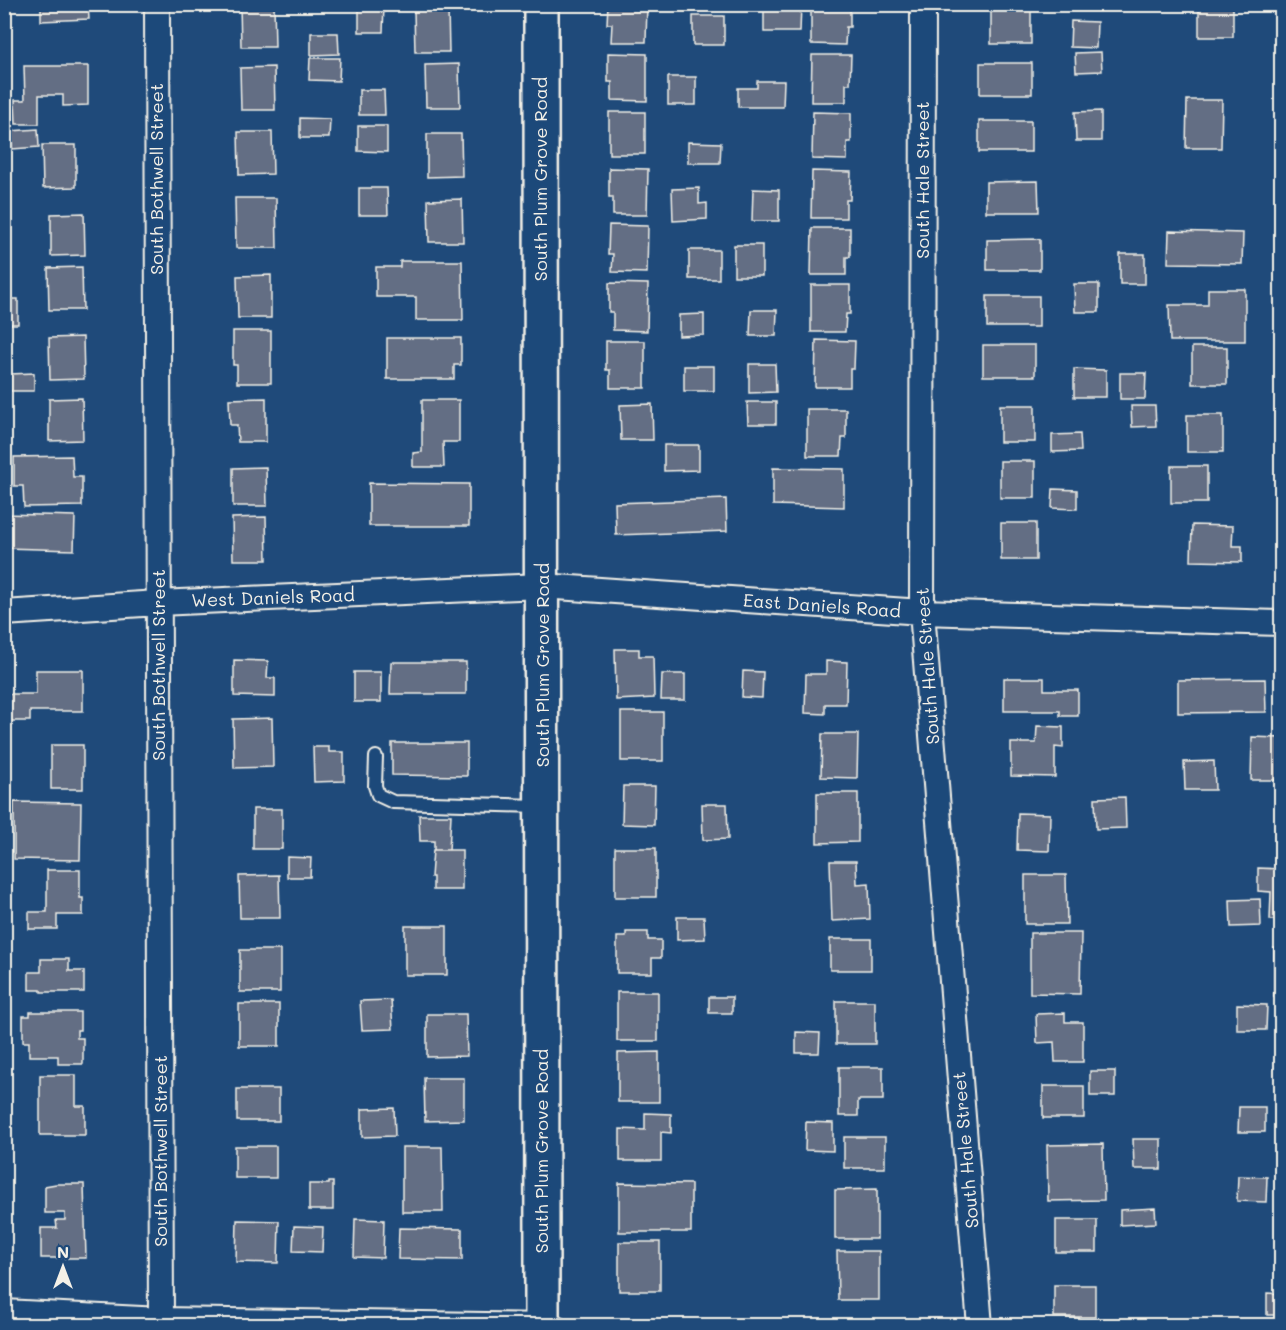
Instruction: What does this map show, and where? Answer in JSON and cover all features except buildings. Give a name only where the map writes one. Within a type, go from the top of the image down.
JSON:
[{"type":"main road","name":"South Plum Grove Road","points":[[541,4],[546,1325]]},
{"type":"street","name":"South Bothwell Street","points":[[157,4],[161,1323]]},
{"type":"street","name":"South Hale Street","points":[[923,4],[922,612],[980,1326]]},
{"type":"street","name":"West Daniels Road","points":[[4,614],[158,603],[542,586]]},
{"type":"street","name":"East Daniels Road","points":[[542,586],[922,612],[1281,623]]},
{"type":"street","points":[[4,1312],[161,1323],[546,1325]]},
{"type":"lane","points":[[376,757],[375,786],[378,795],[393,802],[543,806]]}]
